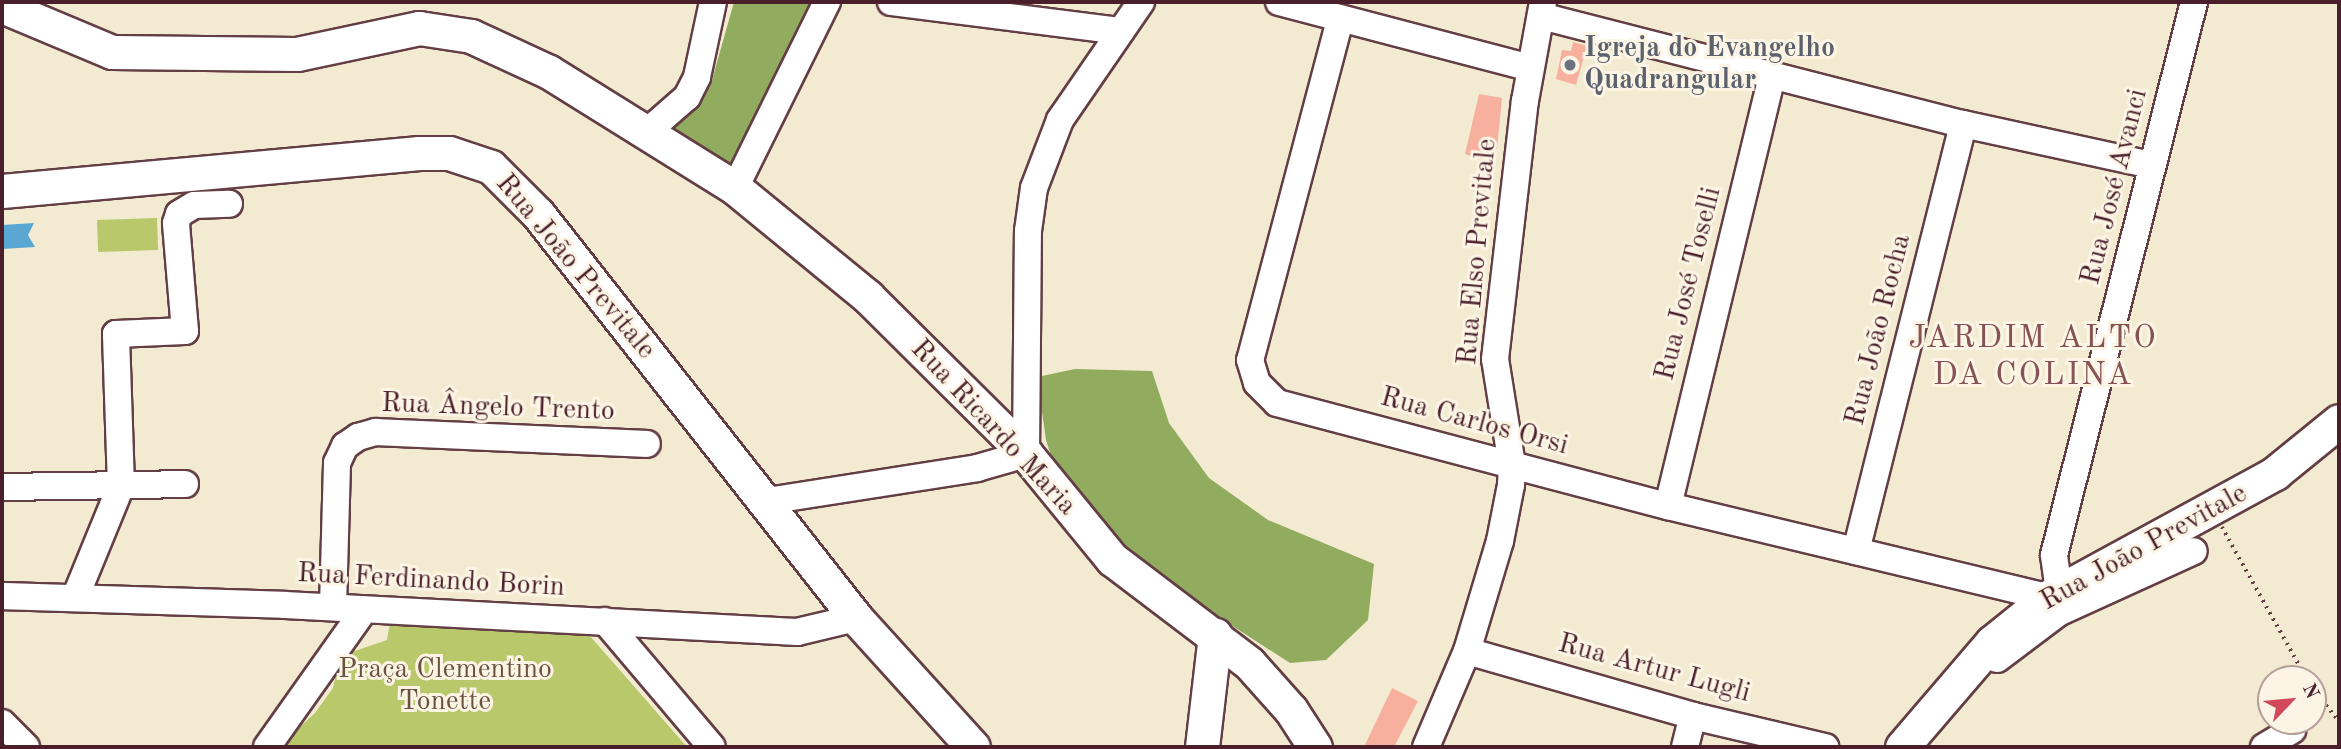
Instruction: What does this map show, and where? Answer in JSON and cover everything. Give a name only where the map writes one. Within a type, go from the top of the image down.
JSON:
[{"type":"main road","name":"Rua Ricardo Maria","points":[[2,5],[112,52],[298,54],[419,28],[471,36],[550,72],[735,188],[868,297],[1026,454],[1112,559],[1215,635],[1256,671],[1291,710],[1315,747]]},
{"type":"main road","name":"Rua João Previtale","points":[[2,191],[331,159],[429,153],[475,158],[502,177],[538,214],[767,501],[856,618],[973,747]]},
{"type":"main road","name":"Rua João Previtale","points":[[1902,747],[1992,642],[2054,594],[2213,510],[2305,452],[2339,421]]},
{"type":"main road","points":[[1202,747],[1215,635]]},
{"type":"street","points":[[648,131],[687,97],[697,77],[713,2]]},
{"type":"street","points":[[735,188],[827,2]]},
{"type":"street","points":[[891,2],[1119,31]]},
{"type":"street","points":[[767,501],[976,468],[1026,454],[1028,231],[1034,188],[1043,156],[1060,120],[1141,2]]},
{"type":"street","points":[[1279,2],[1530,68]]},
{"type":"street","name":"Rua José Avanci","points":[[2054,594],[2054,555],[2194,2]]},
{"type":"street","points":[[1542,9],[1772,77],[1963,124],[2151,165]]},
{"type":"street","name":"Rua Elso Previtale","points":[[1426,747],[1467,651],[1500,541],[1512,465],[1495,359],[1530,68],[1542,9]]},
{"type":"street","name":"Rua Carlos Orsi","points":[[1340,20],[1250,360],[1257,383],[1277,403],[1668,506],[2003,590],[2054,594]]},
{"type":"street","name":"Rua José Toselli","points":[[1668,506],[1772,77]]},
{"type":"street","name":"Rua João Rocha","points":[[1856,551],[1963,124]]},
{"type":"street","points":[[75,598],[121,486],[116,334],[185,331],[176,223],[186,208],[229,204]]},
{"type":"street","name":"Rua Ângelo Trento","points":[[333,607],[337,463],[345,446],[358,437],[376,432],[648,444]]},
{"type":"street","points":[[2,487],[185,484]]},
{"type":"street","name":"Rua João Previtale","points":[[1924,747],[1969,687],[2004,652],[2058,613],[2194,551]]},
{"type":"street","name":"Rua Ferdinando Borin","points":[[2,596],[333,607],[797,632],[856,618]]},
{"type":"street","points":[[267,747],[364,610]]},
{"type":"street","points":[[605,621],[712,747]]},
{"type":"street","name":"Rua Artur Lugli","points":[[1467,651],[1693,716],[1825,747]]},
{"type":"street","points":[[1685,747],[1693,716]]},
{"type":"street","points":[[2,723],[26,747]]},
{"type":"street","points":[[2264,747],[2284,735]]},
{"type":"path","points":[[2213,510],[2299,665]]},
{"type":"path","points":[[2327,706],[2339,721]]},
{"type":"green space","points":[[734,2],[814,2],[727,170],[659,136],[710,87]]},
{"type":"green space","points":[[157,218],[158,250],[98,252],[97,220]]},
{"type":"green space","points":[[1075,369],[1152,371],[1169,423],[1209,478],[1268,520],[1374,564],[1368,620],[1326,660],[1290,663],[1163,581],[1117,542],[1054,465],[1046,440],[1037,377]]},
{"type":"green space","name":"Praça Clementino Tonette","points":[[390,623],[583,628],[687,747],[278,747],[315,713],[333,688],[340,656],[387,640]]},
{"type":"water","points":[[34,223],[28,235],[35,247],[2,249],[2,225]]},
{"type":"building","name":"Igreja do Evangelho Quadrangular","points":[[1573,42],[1587,46],[1576,85],[1556,79],[1562,50],[1571,51]]},
{"type":"building","points":[[1479,94],[1502,98],[1497,149],[1487,149],[1484,160],[1465,154]]},
{"type":"building","points":[[1392,688],[1418,701],[1394,747],[1364,747]]},
{"type":"place","name":"Igreja do Evangelho Quadrangular","points":[[1570,65]]},
{"type":"district","name":"JARDIM ALTO DA COLINA","points":[[2033,358]]}]
